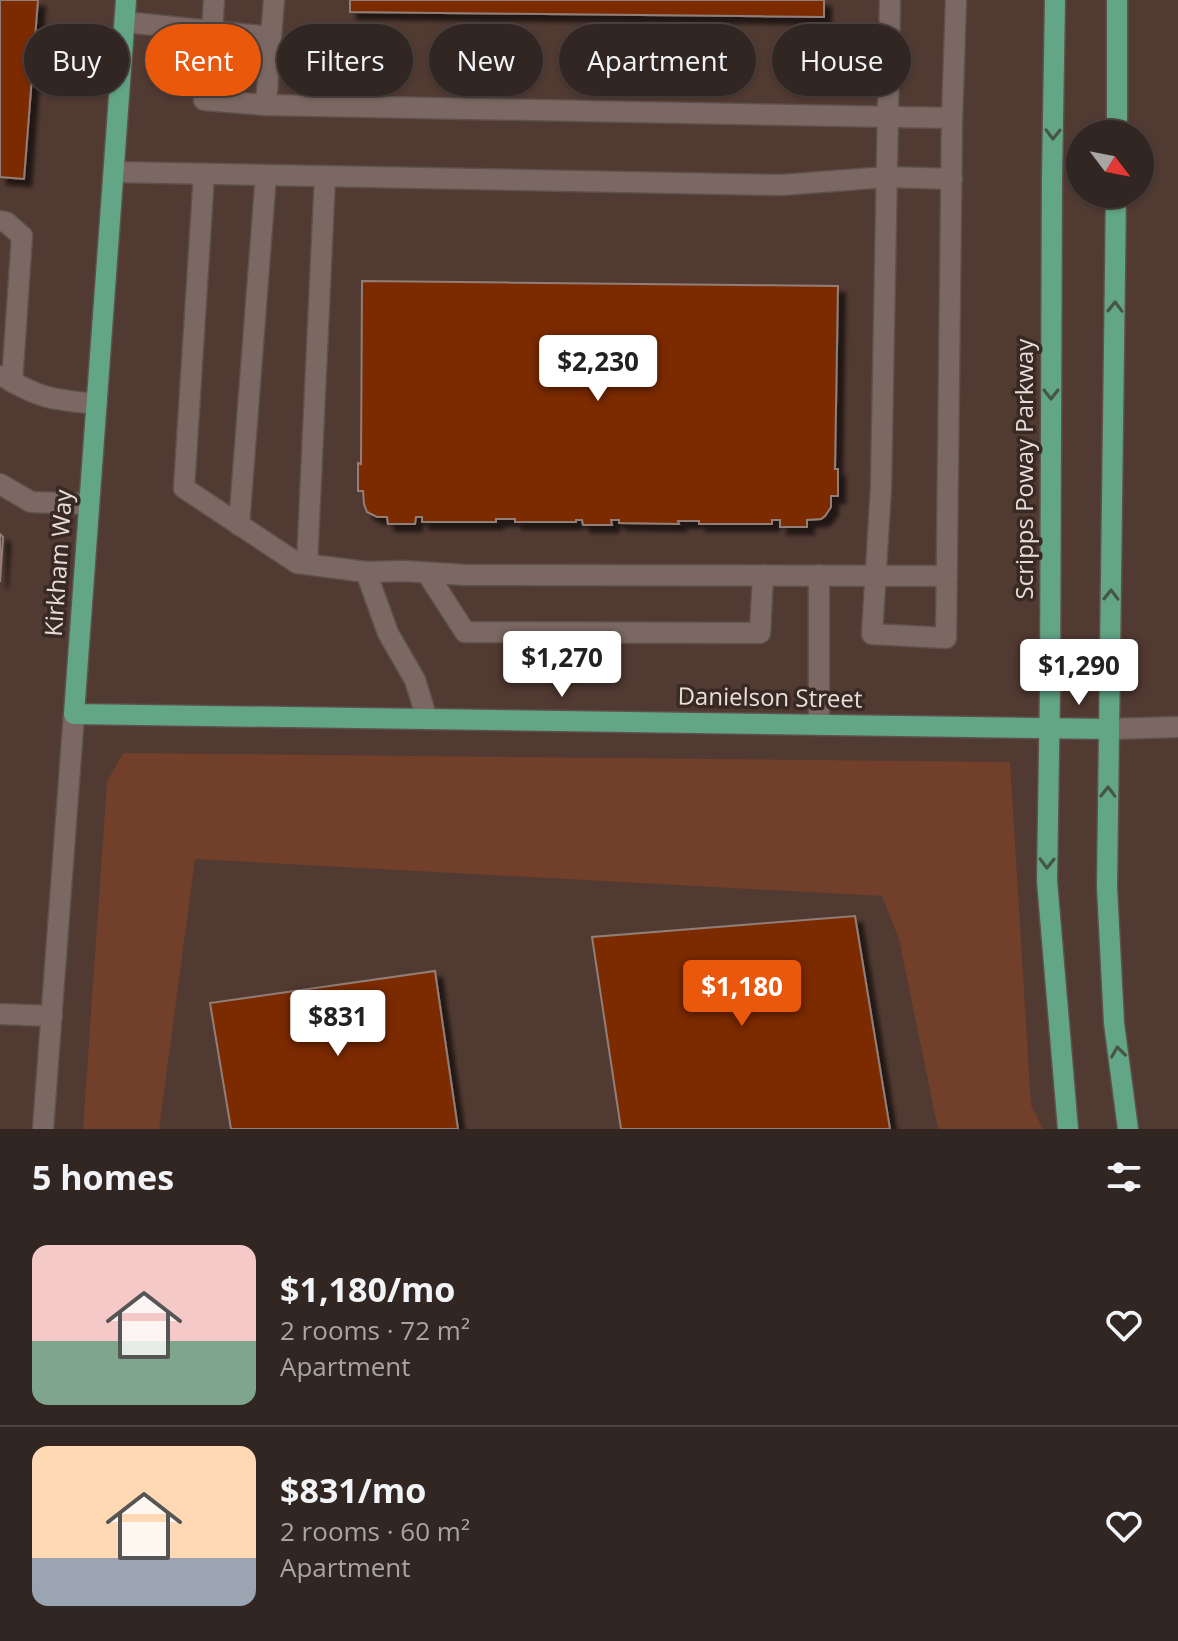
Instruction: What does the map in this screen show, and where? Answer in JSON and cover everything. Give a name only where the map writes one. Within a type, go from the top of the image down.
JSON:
[{"type":"main road","name":"Kirkham Way","points":[[74,714],[126,0]]},
{"type":"main road","name":"Scripps Poway Parkway","points":[[1055,0],[1047,881],[1068,1129]]},
{"type":"main road","points":[[1117,0],[1117,120]]},
{"type":"main road","points":[[1116,208],[1107,887],[1114,1023],[1128,1129]]},
{"type":"main road","name":"Danielson Street","points":[[74,714],[1109,729]]},
{"type":"street","points":[[212,24],[214,0]]},
{"type":"street","points":[[266,105],[274,0]]},
{"type":"street","points":[[890,0],[881,487],[872,634],[946,638],[956,0]]},
{"type":"street","points":[[125,22],[145,24]]},
{"type":"street","points":[[261,36],[271,37]]},
{"type":"street","points":[[204,100],[266,105],[952,118]]},
{"type":"street","points":[[114,172],[781,185],[887,177],[952,179]]},
{"type":"street","points":[[204,174],[184,488],[297,563],[366,572],[466,575],[947,576]]},
{"type":"street","points":[[239,525],[266,175]]},
{"type":"street","points":[[307,564],[325,176]]},
{"type":"street","points":[[0,221],[6,222],[22,236],[6,378],[24,390],[50,399],[97,404]]},
{"type":"street","points":[[0,484],[31,502],[89,504]]},
{"type":"street","points":[[366,572],[388,633],[415,680],[427,719]]},
{"type":"street","points":[[427,573],[465,632],[760,633],[763,575]]},
{"type":"street","points":[[819,575],[819,725]]},
{"type":"street","name":"Kirkham Way","points":[[43,1129],[74,714]]},
{"type":"street","name":"Danielson Street","points":[[1109,729],[1178,727]]},
{"type":"street","points":[[0,1014],[52,1016]]},
{"type":"shaded area","points":[[0,0],[1178,0],[1178,1129],[0,1129]]},
{"type":"shaded area","points":[[123,753],[1010,762],[1031,1105],[1043,1129],[938,1129],[899,939],[882,896],[195,859],[159,1129],[83,1129],[107,782]]},
{"type":"building","points":[[0,0],[38,0],[36,24],[24,24],[24,96],[30,96],[24,179],[0,177]]},
{"type":"building","points":[[350,0],[824,0],[824,17],[350,12]]},
{"type":"building","points":[[362,281],[838,286],[835,469],[838,469],[838,496],[831,496],[831,507],[825,516],[807,520],[807,527],[780,527],[780,520],[772,520],[772,524],[678,521],[679,524],[619,523],[619,520],[611,520],[612,525],[583,525],[582,520],[422,522],[422,517],[416,517],[415,524],[388,524],[387,517],[377,517],[367,512],[363,491],[358,491],[358,463],[361,464]]},
{"type":"building","points":[[0,534],[3,537],[0,582]]},
{"type":"building","points":[[855,916],[890,1129],[621,1129],[592,937]]},
{"type":"building","points":[[435,971],[458,1129],[231,1129],[210,1003]]}]
